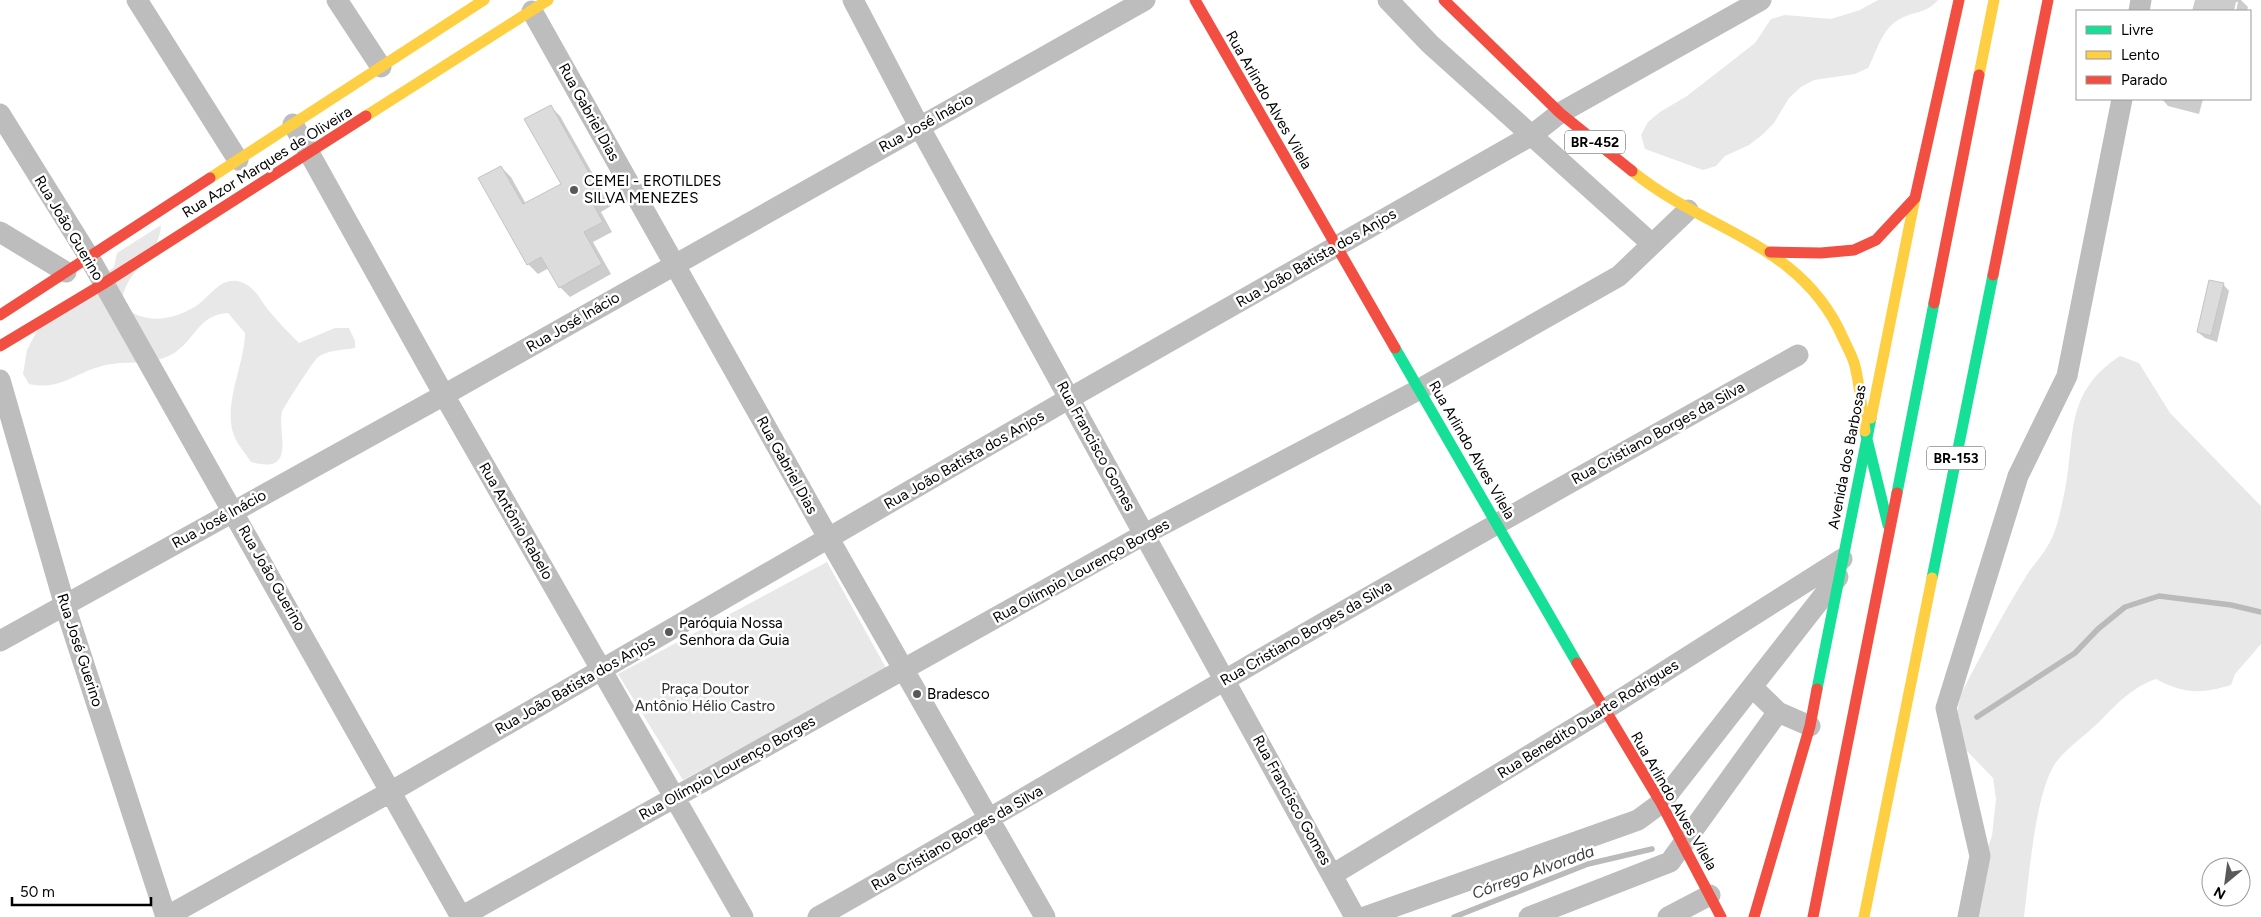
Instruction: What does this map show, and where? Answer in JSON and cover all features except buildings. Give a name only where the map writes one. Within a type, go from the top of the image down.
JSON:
[{"type":"main road","name":"Rua Azor Marques de Oliveira","points":[[0,346],[84,279],[89,257],[381,67],[463,18],[484,0]]},
{"type":"main road","name":"Rua Arlindo Alves Vilela","points":[[1194,0],[1604,710],[1661,803],[1721,917]]},
{"type":"main road","name":"BR-452","points":[[1444,0],[1560,113],[1651,187],[1688,210],[1770,252],[1810,285],[1833,315],[1855,365],[1866,435],[1890,533]]},
{"type":"main road","name":"Avenida dos Barbosas","points":[[1754,917],[1810,726],[1866,435],[1915,198],[1959,0]]},
{"type":"main road","name":"BR-153","points":[[1813,917],[1994,0]]},
{"type":"main road","name":"BR-153","points":[[1864,917],[2048,0]]},
{"type":"main road","name":"Rua Azor Marques de Oliveira","points":[[0,315],[84,279],[309,154],[476,41],[540,5]]},
{"type":"main road","points":[[1944,71],[1968,18]]},
{"type":"main road","name":"BR-452","points":[[1770,252],[1821,253],[1854,250],[1876,240],[1915,198]]},
{"type":"street","points":[[137,0],[238,160]]},
{"type":"street","points":[[337,0],[381,67]]},
{"type":"street","name":"Rua Francisco Gomes","points":[[853,0],[920,126],[1355,917]]},
{"type":"street","name":"Rua José Inácio","points":[[0,641],[444,395],[674,263],[1145,0]]},
{"type":"street","points":[[1388,0],[1430,44],[1652,244]]},
{"type":"street","name":"Rua João Batista dos Anjos","points":[[166,917],[392,791],[1070,398],[1532,135],[1560,113],[1761,0]]},
{"type":"street","name":"Rua Gabriel Dias","points":[[540,5],[674,263],[1045,917]]},
{"type":"street","points":[[1968,917],[1980,856],[1946,708],[2018,476],[2067,376],[2122,100]]},
{"type":"street","name":"Rua João Guerino","points":[[0,114],[89,257],[84,279],[234,511],[461,917]]},
{"type":"street","name":"Rua Antônio Rabelo","points":[[293,124],[444,395],[676,796],[743,917]]},
{"type":"street","name":"Rua Olímpio Lourenço Borges","points":[[461,917],[1145,534],[1420,389],[1619,276],[1688,210]]},
{"type":"street","points":[[0,232],[84,279]]},
{"type":"street","name":"Rua Cristiano Borges da Silva","points":[[818,917],[990,820],[1226,680],[1497,523],[1798,354]]},
{"type":"street","name":"Rua José Guerino","points":[[0,380],[65,606],[166,917]]},
{"type":"street","points":[[1365,917],[1638,820],[1661,803],[1752,687],[1840,568]]},
{"type":"street","name":"Rua Benedito Duarte Rodrigues","points":[[1332,875],[1840,568]]},
{"type":"street","points":[[1752,687],[1778,712],[1810,726]]},
{"type":"street","points":[[1529,917],[1670,862],[1778,712]]},
{"type":"street","points":[[1668,917],[1710,895]]},
{"type":"green space","points":[[1878,0],[1938,0],[1929,8],[1905,16],[1894,23],[1880,41],[1868,68],[1855,74],[1814,80],[1801,87],[1789,98],[1774,123],[1762,135],[1749,145],[1725,156],[1716,166],[1703,170],[1645,149],[1641,135],[1648,122],[1660,112],[1687,96],[1755,43],[1771,19],[1785,15],[1831,19],[1860,10]]},
{"type":"green space","points":[[161,225],[159,237],[154,247],[134,273],[124,293],[122,305],[139,316],[158,319],[177,315],[196,306],[222,284],[234,281],[241,282],[251,288],[273,316],[299,343],[335,328],[349,328],[355,341],[355,348],[331,352],[318,357],[282,412],[282,450],[280,457],[275,463],[251,462],[236,440],[232,428],[232,401],[245,333],[228,313],[218,315],[204,322],[177,351],[159,360],[102,366],[50,385],[29,384],[23,374],[27,350],[40,325],[114,267],[117,253]]},
{"type":"green space","points":[[2120,356],[2139,363],[2170,413],[2261,506],[2261,644],[2235,674],[2231,685],[2211,690],[2193,691],[2175,688],[2156,679],[2147,682],[2125,697],[2067,750],[2049,774],[2043,792],[2034,836],[2024,917],[1966,917],[1978,874],[1992,836],[1996,799],[1993,778],[1966,750],[1957,712],[1961,694],[2008,606],[2027,574],[2045,551],[2052,537],[2060,515],[2067,482],[2071,441],[2079,404],[2087,387],[2101,371]]},
{"type":"green space","name":"Praça Doutor Antônio Hélio Castro","points":[[827,562],[886,668],[683,780],[618,674]]},
{"type":"waterway","name":"Córrego Alvorada","points":[[1977,717],[2075,653],[2098,629],[2125,607],[2159,596],[2231,605],[2261,612]]},
{"type":"waterway","name":"Córrego Alvorada","points":[[1454,917],[1588,864],[1652,849]]},
{"type":"traffic: fast","points":[[1932,578],[1993,275]]},
{"type":"traffic: fast","points":[[1897,493],[1934,303]]},
{"type":"traffic: fast","points":[[1395,348],[1577,663]]},
{"type":"traffic: fast","points":[[1817,689],[1871,418]]},
{"type":"traffic: fast","points":[[1865,431],[1888,525]]},
{"type":"traffic: slow","points":[[210,178],[484,0]]},
{"type":"traffic: slow","points":[[366,116],[548,0]]},
{"type":"traffic: slow","points":[[1979,75],[1994,0]]},
{"type":"traffic: slow","points":[[1632,171],[1661,192],[1750,241],[1777,259],[1803,280],[1825,306],[1853,359],[1865,431]]},
{"type":"traffic: slow","points":[[1871,418],[1915,198]]},
{"type":"traffic: slow","points":[[1864,917],[1932,578]]},
{"type":"traffic: jam","points":[[1195,0],[1395,348]]},
{"type":"traffic: jam","points":[[1444,0],[1560,113],[1632,171]]},
{"type":"traffic: jam","points":[[1770,252],[1821,253],[1854,250],[1876,240],[1915,198],[1959,0]]},
{"type":"traffic: jam","points":[[1993,275],[2048,0]]},
{"type":"traffic: jam","points":[[1934,303],[1979,75]]},
{"type":"traffic: jam","points":[[0,346],[103,284],[366,116]]},
{"type":"traffic: jam","points":[[0,315],[210,178]]},
{"type":"traffic: jam","points":[[1813,917],[1897,493]]},
{"type":"traffic: jam","points":[[1577,663],[1661,803],[1721,917]]},
{"type":"traffic: jam","points":[[1754,917],[1810,726],[1817,689]]},
{"type":"place","name":"CEMEI - EROTILDES SILVA MENEZES","points":[[574,190]]},
{"type":"place","name":"Paróquia Nossa Senhora da Guia","points":[[669,632]]},
{"type":"place","name":"Bradesco","points":[[917,694]]}]
